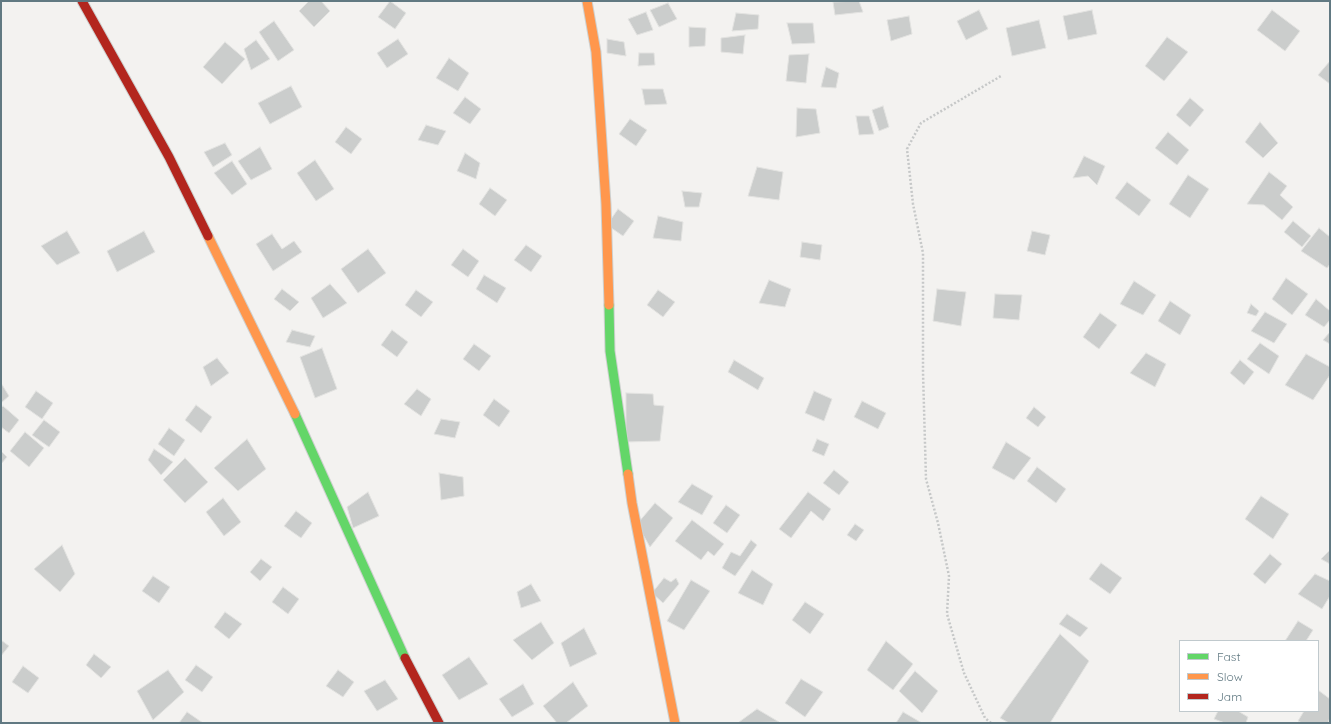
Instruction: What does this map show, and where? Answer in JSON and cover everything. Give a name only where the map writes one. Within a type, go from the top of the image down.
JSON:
[{"type":"street","points":[[82,1],[169,157],[304,433],[400,648],[439,723]]},
{"type":"street","points":[[587,1],[596,52],[606,204],[610,351],[632,503],[675,723]]},
{"type":"path","points":[[991,723],[985,718],[964,673],[947,614],[949,576],[938,523],[926,479],[923,372],[923,253],[914,204],[908,149],[921,123],[1002,76]]},
{"type":"building","points":[[309,1],[321,1],[330,11],[314,27],[299,11]]},
{"type":"building","points":[[390,1],[406,13],[395,29],[378,17]]},
{"type":"building","points":[[859,1],[863,12],[835,15],[833,2]]},
{"type":"building","points":[[668,3],[677,19],[659,27],[650,10]]},
{"type":"building","points":[[979,10],[988,29],[966,40],[957,21]]},
{"type":"building","points":[[1092,10],[1097,34],[1068,40],[1063,16]]},
{"type":"building","points":[[1272,10],[1300,31],[1285,51],[1257,30]]},
{"type":"building","points":[[646,12],[653,30],[637,35],[628,19]]},
{"type":"building","points":[[736,13],[759,15],[758,29],[732,31]]},
{"type":"building","points":[[909,16],[912,34],[891,41],[887,20]]},
{"type":"building","points":[[1039,20],[1046,48],[1012,56],[1006,28]]},
{"type":"building","points":[[274,21],[294,50],[278,61],[259,32]]},
{"type":"building","points":[[787,23],[813,23],[815,43],[792,44]]},
{"type":"building","points":[[689,27],[706,28],[705,46],[689,47]]},
{"type":"building","points":[[745,35],[743,54],[721,52],[721,38]]},
{"type":"building","points":[[1167,37],[1188,52],[1164,81],[1145,66]]},
{"type":"building","points":[[398,39],[408,54],[387,68],[377,53]]},
{"type":"building","points":[[607,39],[624,42],[626,56],[607,53]]},
{"type":"building","points":[[256,40],[270,59],[251,70],[244,49]]},
{"type":"building","points":[[225,42],[245,59],[222,84],[203,67]]},
{"type":"building","points":[[639,53],[654,53],[655,65],[638,66]]},
{"type":"building","points":[[809,54],[806,83],[786,81],[789,55]]},
{"type":"building","points":[[449,58],[469,73],[458,91],[436,78]]},
{"type":"building","points":[[1330,61],[1330,84],[1318,75]]},
{"type":"building","points":[[826,67],[839,73],[836,88],[821,87]]},
{"type":"building","points":[[291,86],[302,107],[270,124],[258,103]]},
{"type":"building","points":[[642,89],[663,89],[667,104],[645,105]]},
{"type":"building","points":[[465,97],[481,109],[470,124],[453,113]]},
{"type":"building","points":[[1190,98],[1204,110],[1190,127],[1176,115]]},
{"type":"building","points":[[883,106],[889,127],[879,131],[872,110]]},
{"type":"building","points":[[797,108],[816,109],[820,133],[796,137]]},
{"type":"building","points":[[856,116],[869,116],[874,134],[859,135]]},
{"type":"building","points":[[630,119],[647,130],[636,146],[619,134]]},
{"type":"building","points":[[1260,122],[1278,143],[1263,158],[1245,142]]},
{"type":"building","points":[[426,125],[446,131],[438,145],[418,140]]},
{"type":"building","points":[[346,127],[362,139],[351,154],[335,142]]},
{"type":"building","points":[[1168,132],[1189,150],[1177,165],[1155,148]]},
{"type":"building","points":[[225,143],[232,155],[213,167],[204,152]]},
{"type":"building","points":[[260,147],[272,169],[251,180],[238,161]]},
{"type":"building","points":[[465,153],[480,163],[476,179],[457,171]]},
{"type":"building","points":[[1084,156],[1105,166],[1097,185],[1088,176],[1073,178]]},
{"type":"building","points":[[315,160],[334,189],[316,201],[297,173]]},
{"type":"building","points":[[232,161],[247,184],[232,195],[214,173]]},
{"type":"building","points":[[757,167],[783,172],[779,200],[748,196]]},
{"type":"building","points":[[1269,172],[1287,186],[1280,195],[1293,207],[1282,220],[1264,205],[1247,204]]},
{"type":"building","points":[[1188,175],[1209,189],[1190,218],[1169,204]]},
{"type":"building","points":[[1127,182],[1151,200],[1139,216],[1115,198]]},
{"type":"building","points":[[490,188],[507,200],[495,216],[479,204]]},
{"type":"building","points":[[682,191],[702,193],[699,207],[685,207]]},
{"type":"building","points":[[618,209],[634,221],[623,236],[607,225]]},
{"type":"building","points":[[658,216],[683,222],[681,241],[653,238]]},
{"type":"building","points":[[1293,221],[1311,236],[1302,247],[1284,232]]},
{"type":"building","points":[[1319,228],[1330,237],[1330,264],[1327,268],[1301,251]]},
{"type":"building","points":[[67,231],[80,253],[57,265],[41,246]]},
{"type":"building","points":[[144,231],[155,252],[117,272],[107,251]]},
{"type":"building","points":[[1032,231],[1050,235],[1045,255],[1027,251]]},
{"type":"building","points":[[272,234],[282,249],[294,241],[302,252],[273,271],[256,244]]},
{"type":"building","points":[[802,242],[822,245],[820,260],[800,257]]},
{"type":"building","points":[[526,245],[542,256],[531,272],[514,260]]},
{"type":"building","points":[[368,249],[386,273],[358,293],[341,269]]},
{"type":"building","points":[[463,249],[479,261],[468,277],[451,265]]},
{"type":"building","points":[[484,275],[506,288],[497,303],[476,289]]},
{"type":"building","points":[[1286,278],[1308,294],[1292,315],[1272,299]]},
{"type":"building","points":[[769,280],[791,289],[785,307],[759,303]]},
{"type":"building","points":[[1134,281],[1156,295],[1143,315],[1120,304]]},
{"type":"building","points":[[330,284],[347,303],[323,318],[311,298]]},
{"type":"building","points":[[282,289],[299,302],[290,311],[274,299]]},
{"type":"building","points":[[937,289],[966,292],[961,326],[933,321]]},
{"type":"building","points":[[416,290],[433,302],[421,317],[405,305]]},
{"type":"building","points":[[658,290],[675,302],[663,317],[647,305]]},
{"type":"building","points":[[995,294],[1022,295],[1019,320],[993,318]]},
{"type":"building","points":[[1316,299],[1330,311],[1330,320],[1324,327],[1305,315]]},
{"type":"building","points":[[1170,301],[1191,315],[1180,335],[1158,321]]},
{"type":"building","points":[[1251,304],[1259,311],[1256,316],[1247,313]]},
{"type":"building","points":[[1265,312],[1287,324],[1274,343],[1251,331]]},
{"type":"building","points":[[1100,313],[1117,325],[1099,349],[1083,337]]},
{"type":"building","points":[[292,330],[315,336],[310,347],[286,342]]},
{"type":"building","points":[[392,330],[408,342],[397,357],[381,345]]},
{"type":"building","points":[[1330,332],[1330,344],[1323,340]]},
{"type":"building","points":[[1260,343],[1279,356],[1269,374],[1247,359]]},
{"type":"building","points":[[474,344],[491,356],[479,371],[463,359]]},
{"type":"building","points":[[322,348],[337,389],[315,398],[300,357]]},
{"type":"building","points":[[1146,353],[1166,364],[1155,387],[1130,373]]},
{"type":"building","points":[[1306,354],[1330,367],[1330,375],[1313,400],[1285,385]]},
{"type":"building","points":[[217,358],[229,373],[211,386],[203,367]]},
{"type":"building","points":[[734,360],[764,378],[758,390],[728,372]]},
{"type":"building","points":[[1240,360],[1254,372],[1244,385],[1230,373]]},
{"type":"building","points":[[1,383],[9,396],[1,403]]},
{"type":"building","points":[[417,389],[431,399],[421,416],[404,404]]},
{"type":"building","points":[[36,391],[53,403],[42,419],[25,407]]},
{"type":"building","points":[[814,391],[832,399],[824,421],[805,413]]},
{"type":"building","points":[[626,393],[653,394],[654,405],[664,406],[660,441],[626,442]]},
{"type":"building","points":[[494,399],[510,411],[499,427],[483,415]]},
{"type":"building","points":[[862,401],[886,413],[878,429],[854,417]]},
{"type":"building","points":[[196,405],[212,417],[201,433],[185,420]]},
{"type":"building","points":[[3,406],[19,420],[9,433],[1,427],[1,408]]},
{"type":"building","points":[[1034,407],[1046,417],[1038,427],[1026,418]]},
{"type":"building","points":[[441,419],[460,422],[455,438],[434,434]]},
{"type":"building","points":[[44,420],[60,432],[49,447],[32,435]]},
{"type":"building","points":[[169,428],[185,440],[174,456],[158,444]]},
{"type":"building","points":[[25,432],[44,448],[29,467],[10,451]]},
{"type":"building","points":[[247,439],[266,469],[238,491],[214,468]]},
{"type":"building","points":[[817,439],[829,444],[824,456],[812,451]]},
{"type":"building","points":[[1006,442],[1031,458],[1014,480],[992,468]]},
{"type":"building","points":[[154,449],[173,462],[161,475],[148,460]]},
{"type":"building","points":[[1,451],[7,457],[1,464]]},
{"type":"building","points":[[185,458],[208,482],[185,503],[163,480]]},
{"type":"building","points":[[1037,467],[1066,489],[1056,503],[1027,481]]},
{"type":"building","points":[[834,470],[849,482],[839,495],[823,483]]},
{"type":"building","points":[[439,473],[463,477],[464,496],[441,500]]},
{"type":"building","points":[[692,484],[713,496],[702,515],[678,502]]},
{"type":"building","points":[[368,492],[379,516],[353,528],[347,507]]},
{"type":"building","points":[[808,492],[831,509],[823,521],[811,511],[791,538],[779,529]]},
{"type":"building","points":[[1261,496],[1289,514],[1273,539],[1245,519]]},
{"type":"building","points":[[223,498],[241,522],[224,536],[206,512]]},
{"type":"building","points":[[655,503],[673,518],[650,547],[637,524]]},
{"type":"building","points":[[726,505],[740,515],[727,533],[713,523]]},
{"type":"building","points":[[296,511],[312,523],[301,538],[284,526]]},
{"type":"building","points":[[692,520],[724,544],[714,556],[708,551],[701,560],[675,541]]},
{"type":"building","points":[[855,524],[864,530],[856,541],[847,535]]},
{"type":"building","points":[[751,540],[757,545],[735,576],[722,568],[731,552],[740,556]]},
{"type":"building","points":[[62,545],[75,574],[60,592],[34,569]]},
{"type":"building","points":[[1330,550],[1330,564],[1321,559]]},
{"type":"building","points":[[1270,554],[1282,564],[1265,584],[1253,574]]},
{"type":"building","points":[[261,559],[272,567],[260,581],[250,572]]},
{"type":"building","points":[[1101,563],[1122,578],[1110,594],[1089,579]]},
{"type":"building","points":[[752,570],[773,584],[763,605],[738,593]]},
{"type":"building","points":[[1315,574],[1330,581],[1330,596],[1322,609],[1298,594]]},
{"type":"building","points":[[153,576],[170,587],[159,603],[142,591]]},
{"type":"building","points":[[664,578],[671,582],[676,578],[679,584],[663,603],[652,593]]},
{"type":"building","points":[[691,580],[710,591],[684,630],[667,621]]},
{"type":"building","points":[[531,584],[541,601],[521,608],[517,592]]},
{"type":"building","points":[[283,587],[299,599],[288,614],[272,602]]},
{"type":"building","points":[[805,602],[824,614],[810,634],[792,620]]},
{"type":"building","points":[[225,612],[242,624],[229,639],[214,627]]},
{"type":"building","points":[[1067,614],[1088,628],[1080,637],[1059,624]]},
{"type":"building","points":[[1298,621],[1313,630],[1307,640],[1286,640]]},
{"type":"building","points":[[541,622],[554,643],[532,660],[513,640]]},
{"type":"building","points":[[584,628],[597,654],[570,667],[561,643]]},
{"type":"building","points":[[1060,634],[1089,661],[1050,723],[1009,723],[1000,718]]},
{"type":"building","points":[[1,640],[9,646],[1,656]]},
{"type":"building","points":[[886,641],[913,664],[893,690],[867,670]]},
{"type":"building","points":[[94,654],[111,667],[101,678],[86,665]]},
{"type":"building","points":[[469,657],[488,684],[459,700],[442,675]]},
{"type":"building","points":[[196,665],[213,677],[202,692],[185,680]]},
{"type":"building","points":[[23,666],[39,678],[28,693],[12,682]]},
{"type":"building","points":[[168,670],[184,692],[153,720],[137,691]]},
{"type":"building","points":[[338,670],[354,682],[343,697],[326,686]]},
{"type":"building","points":[[915,671],[938,691],[922,713],[899,691]]},
{"type":"building","points":[[801,679],[823,692],[805,717],[785,703]]},
{"type":"building","points":[[385,680],[398,699],[377,711],[364,691]]},
{"type":"building","points":[[573,682],[588,706],[566,723],[557,723],[543,706]]},
{"type":"building","points":[[523,684],[534,704],[512,717],[499,699]]},
{"type":"building","points":[[1319,691],[1330,699],[1330,717],[1328,723],[1302,723],[1298,721],[1303,712],[1319,712]]},
{"type":"building","points":[[757,709],[779,722],[739,722]]},
{"type":"building","points":[[187,712],[203,723],[179,723]]},
{"type":"building","points":[[903,712],[922,723],[896,723]]},
{"type":"building","points":[[1218,712],[1240,712],[1248,717],[1246,723],[1225,723],[1214,719]]},
{"type":"traffic: fast","points":[[609,305],[610,351],[628,474]]},
{"type":"traffic: fast","points":[[295,414],[405,658]]},
{"type":"traffic: slow","points":[[587,1],[596,52],[606,204],[609,305]]},
{"type":"traffic: slow","points":[[208,236],[295,414]]},
{"type":"traffic: slow","points":[[628,474],[632,503],[675,723]]},
{"type":"traffic: jam","points":[[82,1],[169,157],[208,236]]},
{"type":"traffic: jam","points":[[405,658],[439,723]]}]
